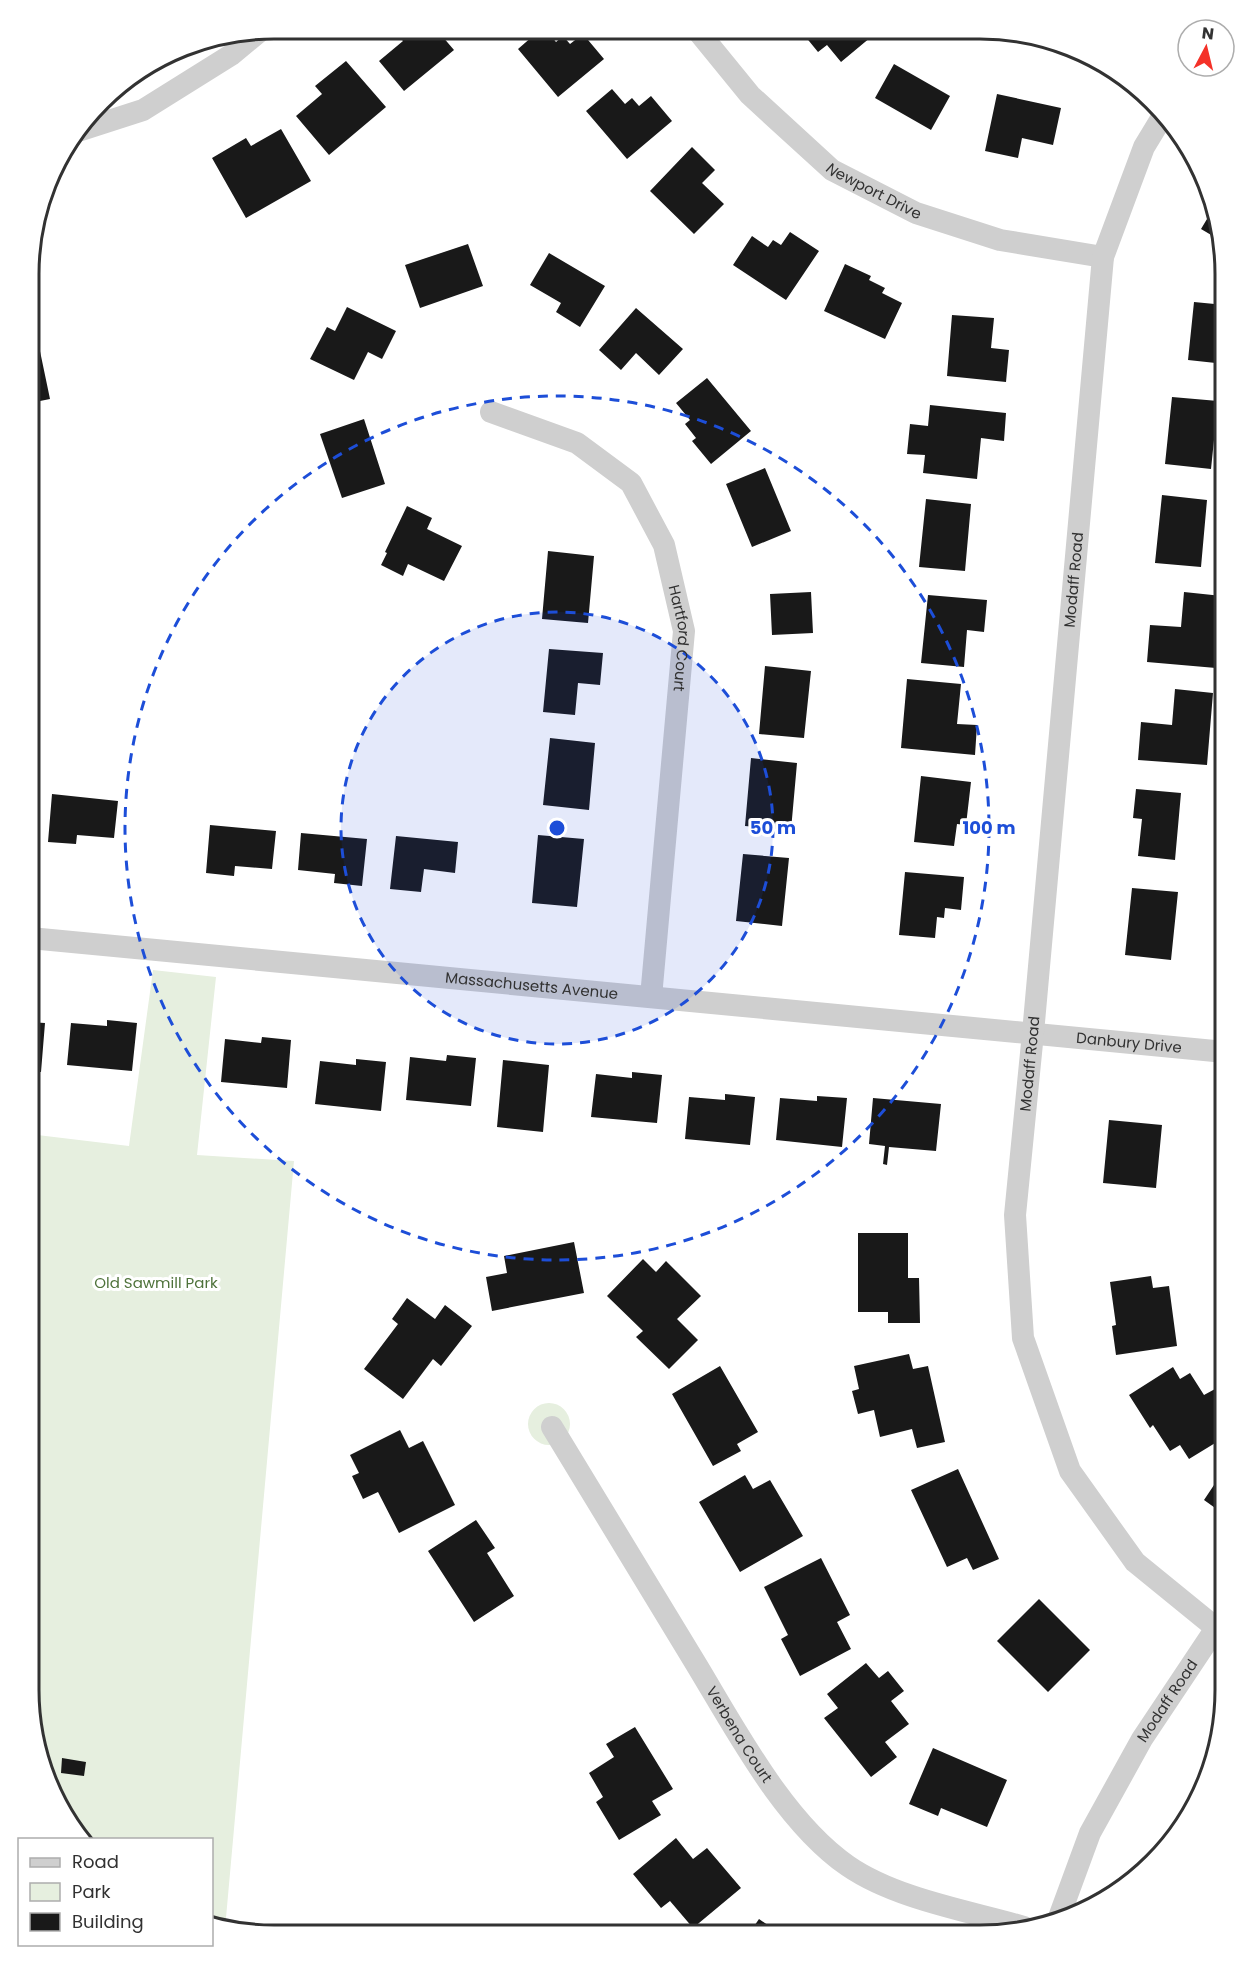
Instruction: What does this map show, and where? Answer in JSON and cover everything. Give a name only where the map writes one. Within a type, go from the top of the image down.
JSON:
[{"type":"street","name":"Newport Drive","points":[[704,39],[750,95],[832,170],[916,213],[1000,240],[1103,257]]},
{"type":"street","points":[[91,127],[143,110],[231,55],[248,41]]},
{"type":"street","name":"Modaff Road","points":[[1159,122],[1144,147],[1103,257],[1015,1215],[1023,1338],[1070,1471],[1135,1562],[1215,1625]]},
{"type":"street","name":"Hartford Court","points":[[491,412],[578,444],[631,483],[664,545],[684,630],[651,997]]},
{"type":"street","name":"Massachusetts Avenue","points":[[39,939],[1033,1033]]},
{"type":"street","name":"Danbury Drive","points":[[1033,1033],[1215,1051]]},
{"type":"street","name":"Verbena Court","points":[[552,1427],[762,1772],[808,1831],[849,1866],[886,1885],[922,1899],[1010,1923]]},
{"type":"street","name":"Modaff Road","points":[[1062,1910],[1090,1833],[1142,1739],[1215,1638]]},
{"type":"green space","name":"Old Sawmill Park","points":[[153,970],[216,977],[197,1155],[294,1161],[226,1920],[213,1917],[213,1838],[92,1838],[63,1794],[51,1765],[41,1720],[39,1690],[39,1135],[129,1146]]},
{"type":"green space","points":[[549,1403],[564,1409],[570,1424],[564,1439],[549,1445],[534,1439],[528,1424],[534,1409]]},
{"type":"building","points":[[401,39],[445,39],[454,50],[404,91],[379,61],[403,41]]},
{"type":"building","points":[[530,39],[553,39],[556,42],[560,39],[566,39],[570,44],[576,39],[587,39],[604,59],[558,97],[518,49]]},
{"type":"building","points":[[807,39],[869,39],[841,62],[827,45],[818,52]]},
{"type":"building","points":[[346,61],[386,107],[329,155],[296,116],[322,94],[315,86]]},
{"type":"building","points":[[894,64],[950,96],[931,130],[875,98]]},
{"type":"building","points":[[612,89],[625,104],[632,98],[639,106],[651,96],[672,121],[627,159],[586,111]]},
{"type":"building","points":[[997,94],[1061,108],[1053,145],[1022,138],[1018,158],[985,151]]},
{"type":"building","points":[[281,129],[311,181],[246,218],[212,158],[246,138],[251,146]]},
{"type":"building","points":[[692,147],[715,170],[702,183],[724,204],[694,234],[650,191]]},
{"type":"building","points":[[1208,218],[1211,235],[1201,229]]},
{"type":"building","points":[[790,232],[819,251],[786,300],[733,265],[752,236],[768,247],[773,240],[781,245]]},
{"type":"building","points":[[468,244],[483,286],[420,308],[405,265]]},
{"type":"building","points":[[549,253],[605,286],[580,327],[556,312],[561,303],[530,285]]},
{"type":"building","points":[[845,264],[871,276],[869,280],[885,288],[882,293],[902,303],[885,339],[824,311]]},
{"type":"building","points":[[1194,302],[1215,304],[1215,363],[1188,360]]},
{"type":"building","points":[[347,307],[396,331],[382,359],[368,352],[354,380],[310,359],[327,327],[335,331]]},
{"type":"building","points":[[636,308],[683,349],[659,375],[636,353],[621,370],[599,350]]},
{"type":"building","points":[[952,315],[994,318],[991,348],[1009,350],[1006,382],[947,376]]},
{"type":"building","points":[[39,346],[50,399],[39,401]]},
{"type":"building","points":[[707,378],[751,431],[711,464],[692,441],[696,438],[685,424],[690,420],[676,403]]},
{"type":"building","points":[[1172,397],[1215,401],[1211,469],[1165,464]]},
{"type":"building","points":[[930,405],[1006,413],[1004,441],[981,438],[977,479],[923,473],[925,455],[907,454],[910,424],[928,426]]},
{"type":"building","points":[[364,419],[385,484],[342,498],[320,434]]},
{"type":"building","points":[[765,468],[791,531],[752,547],[726,484]]},
{"type":"building","points":[[1162,495],[1207,500],[1201,567],[1155,563]]},
{"type":"building","points":[[926,499],[971,504],[965,571],[919,567]]},
{"type":"building","points":[[407,506],[432,518],[427,529],[462,546],[444,581],[408,564],[403,576],[381,565]]},
{"type":"building","points":[[548,551],[594,556],[588,623],[542,619]]},
{"type":"building","points":[[811,592],[813,633],[772,635],[770,594]]},
{"type":"building","points":[[1184,592],[1215,595],[1215,668],[1147,662],[1150,625],[1181,627]]},
{"type":"building","points":[[928,595],[987,600],[984,632],[967,630],[964,667],[921,663]]},
{"type":"building","points":[[549,649],[603,653],[600,685],[578,683],[575,715],[543,712]]},
{"type":"building","points":[[765,666],[811,671],[804,738],[759,734]]},
{"type":"building","points":[[907,679],[961,684],[957,724],[977,725],[975,755],[901,748]]},
{"type":"building","points":[[1175,689],[1213,693],[1207,765],[1138,760],[1141,722],[1172,725]]},
{"type":"building","points":[[550,738],[595,743],[589,810],[543,805]]},
{"type":"building","points":[[751,758],[797,763],[791,830],[745,826]]},
{"type":"building","points":[[921,776],[971,782],[966,825],[957,824],[954,846],[914,842]]},
{"type":"building","points":[[1136,789],[1181,793],[1175,860],[1138,856],[1142,819],[1133,818]]},
{"type":"building","points":[[52,794],[118,801],[114,838],[77,835],[76,844],[48,842]]},
{"type":"building","points":[[210,825],[276,831],[272,869],[235,866],[234,876],[206,873]]},
{"type":"building","points":[[301,833],[367,839],[362,886],[334,883],[335,874],[298,870]]},
{"type":"building","points":[[538,835],[584,839],[577,907],[532,903]]},
{"type":"building","points":[[396,836],[458,842],[455,873],[424,869],[421,892],[390,889]]},
{"type":"building","points":[[743,854],[789,858],[782,926],[736,921]]},
{"type":"building","points":[[905,872],[964,877],[961,910],[945,908],[944,918],[937,917],[935,938],[899,935]]},
{"type":"building","points":[[1132,888],[1178,892],[1171,960],[1125,955]]},
{"type":"building","points":[[107,1020],[137,1023],[132,1071],[67,1065],[71,1023],[107,1026]]},
{"type":"building","points":[[39,1023],[45,1023],[41,1072],[39,1072]]},
{"type":"building","points":[[262,1037],[291,1040],[287,1088],[221,1082],[225,1039],[261,1043]]},
{"type":"building","points":[[447,1055],[476,1058],[471,1106],[406,1100],[410,1057],[446,1061]]},
{"type":"building","points":[[356,1059],[386,1062],[381,1111],[315,1104],[320,1061],[356,1065]]},
{"type":"building","points":[[503,1060],[549,1065],[543,1132],[497,1127]]},
{"type":"building","points":[[632,1072],[662,1075],[657,1123],[591,1117],[596,1074],[632,1078]]},
{"type":"building","points":[[725,1094],[755,1097],[750,1145],[685,1139],[689,1097],[725,1100]]},
{"type":"building","points":[[817,1096],[847,1098],[842,1147],[776,1140],[780,1098],[817,1101]]},
{"type":"building","points":[[873,1098],[941,1104],[936,1151],[889,1147],[887,1165],[883,1164],[885,1146],[869,1144]]},
{"type":"building","points":[[1109,1120],[1162,1125],[1156,1188],[1103,1183]]},
{"type":"building","points":[[858,1233],[908,1233],[908,1278],[919,1278],[920,1323],[888,1323],[888,1312],[858,1312]]},
{"type":"building","points":[[574,1242],[584,1293],[492,1311],[486,1277],[507,1273],[504,1256]]},
{"type":"building","points":[[643,1259],[656,1272],[666,1261],[701,1296],[677,1319],[698,1340],[669,1369],[636,1337],[643,1331],[607,1296]]},
{"type":"building","points":[[1151,1276],[1153,1288],[1169,1286],[1177,1346],[1116,1355],[1112,1326],[1116,1325],[1110,1282]]},
{"type":"building","points":[[407,1298],[435,1319],[445,1305],[472,1326],[441,1366],[433,1359],[403,1399],[364,1369],[398,1324],[392,1319]]},
{"type":"building","points":[[909,1354],[913,1369],[928,1366],[945,1442],[917,1448],[912,1429],[880,1437],[874,1410],[858,1414],[852,1391],[859,1389],[854,1366]]},
{"type":"building","points":[[720,1366],[758,1432],[737,1444],[741,1451],[713,1466],[672,1394]]},
{"type":"building","points":[[1173,1367],[1180,1379],[1190,1373],[1204,1395],[1215,1389],[1215,1443],[1189,1459],[1180,1445],[1170,1451],[1153,1425],[1150,1428],[1129,1395]]},
{"type":"building","points":[[400,1430],[409,1448],[423,1441],[455,1505],[399,1533],[378,1492],[363,1499],[352,1476],[359,1473],[350,1455]]},
{"type":"building","points":[[958,1469],[999,1559],[973,1570],[967,1558],[947,1567],[911,1490]]},
{"type":"building","points":[[745,1475],[753,1489],[770,1480],[803,1536],[740,1572],[699,1502]]},
{"type":"building","points":[[1215,1484],[1215,1508],[1204,1500]]},
{"type":"building","points":[[476,1520],[495,1548],[487,1553],[514,1596],[474,1622],[428,1551]]},
{"type":"building","points":[[821,1558],[850,1615],[837,1622],[851,1649],[800,1676],[781,1639],[788,1635],[764,1587]]},
{"type":"building","points":[[1039,1599],[1090,1650],[1048,1692],[997,1641]]},
{"type":"building","points":[[866,1663],[879,1678],[888,1671],[904,1691],[891,1701],[909,1724],[885,1742],[897,1757],[871,1777],[824,1718],[838,1708],[827,1694]]},
{"type":"building","points":[[635,1727],[673,1789],[652,1801],[661,1815],[619,1840],[596,1802],[603,1797],[589,1773],[614,1757],[606,1744]]},
{"type":"building","points":[[933,1748],[1007,1780],[987,1827],[941,1808],[938,1816],[909,1804]]},
{"type":"building","points":[[62,1758],[86,1762],[84,1776],[61,1773]]},
{"type":"building","points":[[676,1838],[693,1859],[707,1848],[741,1888],[697,1925],[690,1925],[670,1901],[661,1908],[633,1874]]},
{"type":"building","points":[[759,1919],[768,1925],[755,1925]]}]
